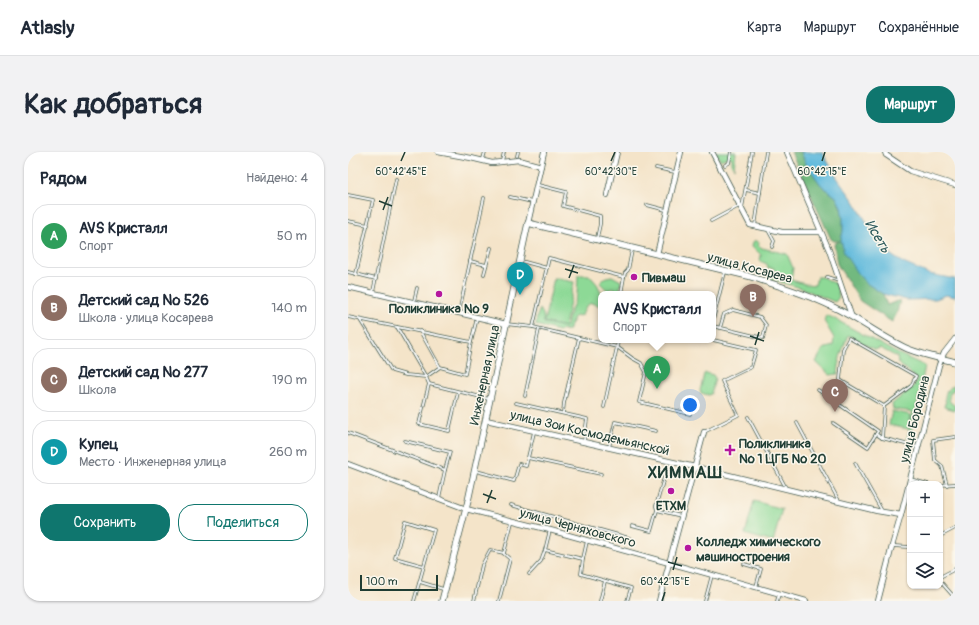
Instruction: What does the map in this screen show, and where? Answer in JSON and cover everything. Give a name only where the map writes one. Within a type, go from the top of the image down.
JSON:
[{"type":"street","points":[[438,152],[492,163],[519,160],[541,166]]},
{"type":"street","name":"Инженерная улица","points":[[442,601],[475,470],[544,152]]},
{"type":"street","points":[[607,195],[617,152]]},
{"type":"street","points":[[657,254],[681,152]]},
{"type":"street","points":[[712,152],[741,208],[753,225],[782,232],[821,232]]},
{"type":"street","points":[[787,152],[829,250],[851,315]]},
{"type":"street","points":[[885,152],[886,155],[910,171],[955,185]]},
{"type":"street","name":"улица Косарева","points":[[528,223],[748,276],[803,294],[851,315],[908,349],[955,362]]},
{"type":"street","points":[[348,287],[506,324]]},
{"type":"street","name":"улица Бородина","points":[[878,601],[941,359],[955,339]]},
{"type":"street","name":"улица Зои Космодемьянской","points":[[486,420],[901,515]]},
{"type":"street","points":[[659,601],[704,432]]},
{"type":"street","name":"улица Черняховского","points":[[348,464],[466,509],[550,530],[806,601]]},
{"type":"lane","points":[[483,161],[485,152]]},
{"type":"lane","points":[[502,162],[504,152]]},
{"type":"lane","points":[[517,156],[518,152]]},
{"type":"lane","points":[[725,165],[729,163],[731,152]]},
{"type":"lane","points":[[711,221],[741,208],[746,190],[752,152]]},
{"type":"lane","points":[[753,225],[766,152]]},
{"type":"lane","points":[[656,168],[676,172]]},
{"type":"lane","points":[[372,293],[396,180]]},
{"type":"lane","points":[[536,184],[566,192],[563,206],[600,216],[600,224],[596,240]]},
{"type":"lane","points":[[746,190],[760,192]]},
{"type":"lane","points":[[348,195],[373,200],[356,274]]},
{"type":"lane","points":[[510,197],[533,202]]},
{"type":"lane","points":[[459,313],[484,198]]},
{"type":"lane","points":[[647,205],[668,210]]},
{"type":"lane","points":[[348,221],[368,225]]},
{"type":"lane","points":[[768,229],[774,241],[772,247]]},
{"type":"lane","points":[[484,274],[490,248]]},
{"type":"lane","points":[[622,291],[625,273],[628,270],[632,248]]},
{"type":"lane","points":[[533,327],[549,258],[624,277]]},
{"type":"lane","points":[[470,261],[486,265]]},
{"type":"lane","points":[[520,261],[547,268]]},
{"type":"lane","points":[[716,308],[725,270]]},
{"type":"lane","points":[[348,272],[376,279]]},
{"type":"lane","points":[[827,277],[839,281]]},
{"type":"lane","points":[[413,302],[416,288]]},
{"type":"lane","points":[[716,327],[720,328],[763,338],[766,325],[760,317],[733,310],[724,314],[720,328]]},
{"type":"lane","points":[[348,317],[471,342]]},
{"type":"lane","points":[[420,331],[440,367],[466,374],[477,317]]},
{"type":"lane","points":[[360,319],[392,371],[406,375],[426,377],[440,367]]},
{"type":"lane","points":[[506,324],[533,327],[598,342]]},
{"type":"lane","points":[[397,327],[429,384],[419,424],[449,431],[458,392]]},
{"type":"lane","points":[[525,396],[539,329]]},
{"type":"lane","points":[[562,414],[579,338]]},
{"type":"lane","points":[[882,438],[884,406],[910,386],[916,376],[849,338],[843,349],[840,380],[884,406]]},
{"type":"lane","points":[[704,432],[738,415],[722,381],[751,367],[756,350],[716,341]]},
{"type":"lane","points":[[600,343],[617,347],[641,364],[646,365]]},
{"type":"lane","points":[[604,407],[618,343]]},
{"type":"lane","points":[[641,364],[646,372],[639,402],[690,414]]},
{"type":"lane","points":[[429,384],[490,400]]},
{"type":"lane","points":[[818,390],[878,431],[868,447],[833,423]]},
{"type":"lane","points":[[516,403],[587,419],[584,442]]},
{"type":"lane","points":[[748,417],[787,489]]},
{"type":"lane","points":[[609,448],[615,422],[656,431]]},
{"type":"lane","points":[[797,423],[840,502]]},
{"type":"lane","points":[[475,470],[514,481],[519,464],[526,466],[535,431]]},
{"type":"lane","points":[[348,433],[445,470]]},
{"type":"lane","points":[[876,434],[882,438],[918,447]]},
{"type":"lane","points":[[947,485],[942,466],[935,460],[933,440],[955,437]]},
{"type":"lane","points":[[405,441],[450,452],[439,499]]},
{"type":"lane","points":[[528,458],[601,474]]},
{"type":"lane","points":[[855,463],[883,512]]},
{"type":"lane","points":[[632,526],[651,531],[665,474]]},
{"type":"lane","points":[[910,479],[917,481]]},
{"type":"lane","points":[[943,485],[955,484]]},
{"type":"lane","points":[[511,505],[629,538]]},
{"type":"lane","points":[[657,510],[681,516]]},
{"type":"lane","points":[[414,601],[420,582],[434,530],[405,521],[395,558],[424,566]]},
{"type":"lane","points":[[504,554],[512,521]]},
{"type":"lane","points":[[943,534],[955,528]]},
{"type":"lane","points":[[529,574],[540,561],[545,550],[550,530]]},
{"type":"lane","points":[[587,541],[582,559],[581,574],[631,588],[627,601]]},
{"type":"lane","points":[[892,546],[907,547]]},
{"type":"lane","points":[[474,601],[482,565],[490,550],[504,554],[510,559],[498,601]]},
{"type":"lane","points":[[545,550],[582,559]]},
{"type":"lane","points":[[744,564],[761,569],[756,588]]},
{"type":"lane","points":[[943,576],[955,569]]},
{"type":"lane","points":[[705,601],[712,575]]},
{"type":"lane","points":[[600,601],[605,581]]},
{"type":"lane","points":[[420,582],[445,590]]},
{"type":"lane","points":[[943,584],[955,598]]},
{"type":"lane","points":[[777,601],[779,594]]},
{"type":"green space","points":[[716,152],[736,152],[734,168],[732,165],[732,158],[729,157],[720,160]]},
{"type":"green space","points":[[791,152],[801,152],[806,164],[821,185],[836,197],[841,208],[843,219],[841,240],[866,283],[883,294],[887,305],[900,300],[897,313],[892,322],[860,301],[837,264],[834,244],[840,241],[834,241],[831,239]]},
{"type":"green space","points":[[755,240],[760,243],[758,245],[762,248],[787,254],[793,268],[791,280],[815,285],[817,277],[822,277],[836,284],[839,297],[835,302],[801,288],[768,278],[764,274],[769,272],[775,273],[774,268],[768,268],[767,264],[760,261],[761,255],[752,246]]},
{"type":"green space","points":[[578,275],[589,275],[597,284],[600,291],[598,291],[598,305],[591,303],[586,306],[582,315],[574,317],[569,330],[559,331],[536,325],[537,316],[540,309],[543,314],[544,323],[565,327],[544,322],[554,278],[574,282],[565,326],[567,326],[569,315],[577,295]]},
{"type":"green space","points":[[612,276],[621,281],[619,291],[614,291],[615,288],[607,290],[600,283],[606,277]]},
{"type":"green space","points":[[826,315],[893,351],[925,366],[910,437],[908,440],[913,412],[893,409],[892,404],[914,386],[917,379],[898,363],[897,357],[880,348],[875,350],[848,335],[840,357],[838,374],[830,375],[816,362],[823,349],[833,346],[834,338],[824,321]]},
{"type":"green space","points":[[706,373],[713,375],[715,378],[711,394],[708,395],[701,393],[700,391],[704,374]]},
{"type":"green space","points":[[955,385],[955,389],[950,393],[949,398],[950,402],[955,406],[955,410],[944,407],[946,403],[946,392]]},
{"type":"green space","points":[[892,411],[911,415],[908,429],[889,425]]},
{"type":"green space","points":[[754,501],[782,509],[773,542],[745,534]]},
{"type":"water","points":[[801,152],[822,152],[878,241],[891,255],[903,263],[929,274],[955,279],[955,297],[946,295],[936,299],[907,300],[883,294],[866,283],[857,273],[844,253],[841,240],[843,219],[841,207],[836,197],[821,185],[806,164]]},
{"type":"place","name":"Пивмаш","points":[[634,277]]},
{"type":"place","name":"Поликлиника № 9","points":[[439,294]]},
{"type":"place","name":"Купец","points":[[520,295]]},
{"type":"place","name":"Детcкий сад № 526","points":[[753,317]]},
{"type":"place","name":"AVS Кристалл","points":[[657,389]]},
{"type":"place","name":"Детcкий сад № 277","points":[[835,412]]},
{"type":"place","name":"Поликлиника № 1 ЦГБ № 20","points":[[730,450]]},
{"type":"place","name":"ЕТХМ","points":[[671,491]]},
{"type":"place","name":"Колледж химического машиностроения","points":[[688,548]]},
{"type":"district","name":"ХИММАШ","points":[[685,472]]},
{"type":"water label","name":"Исеть","points":[[878,236]]}]
